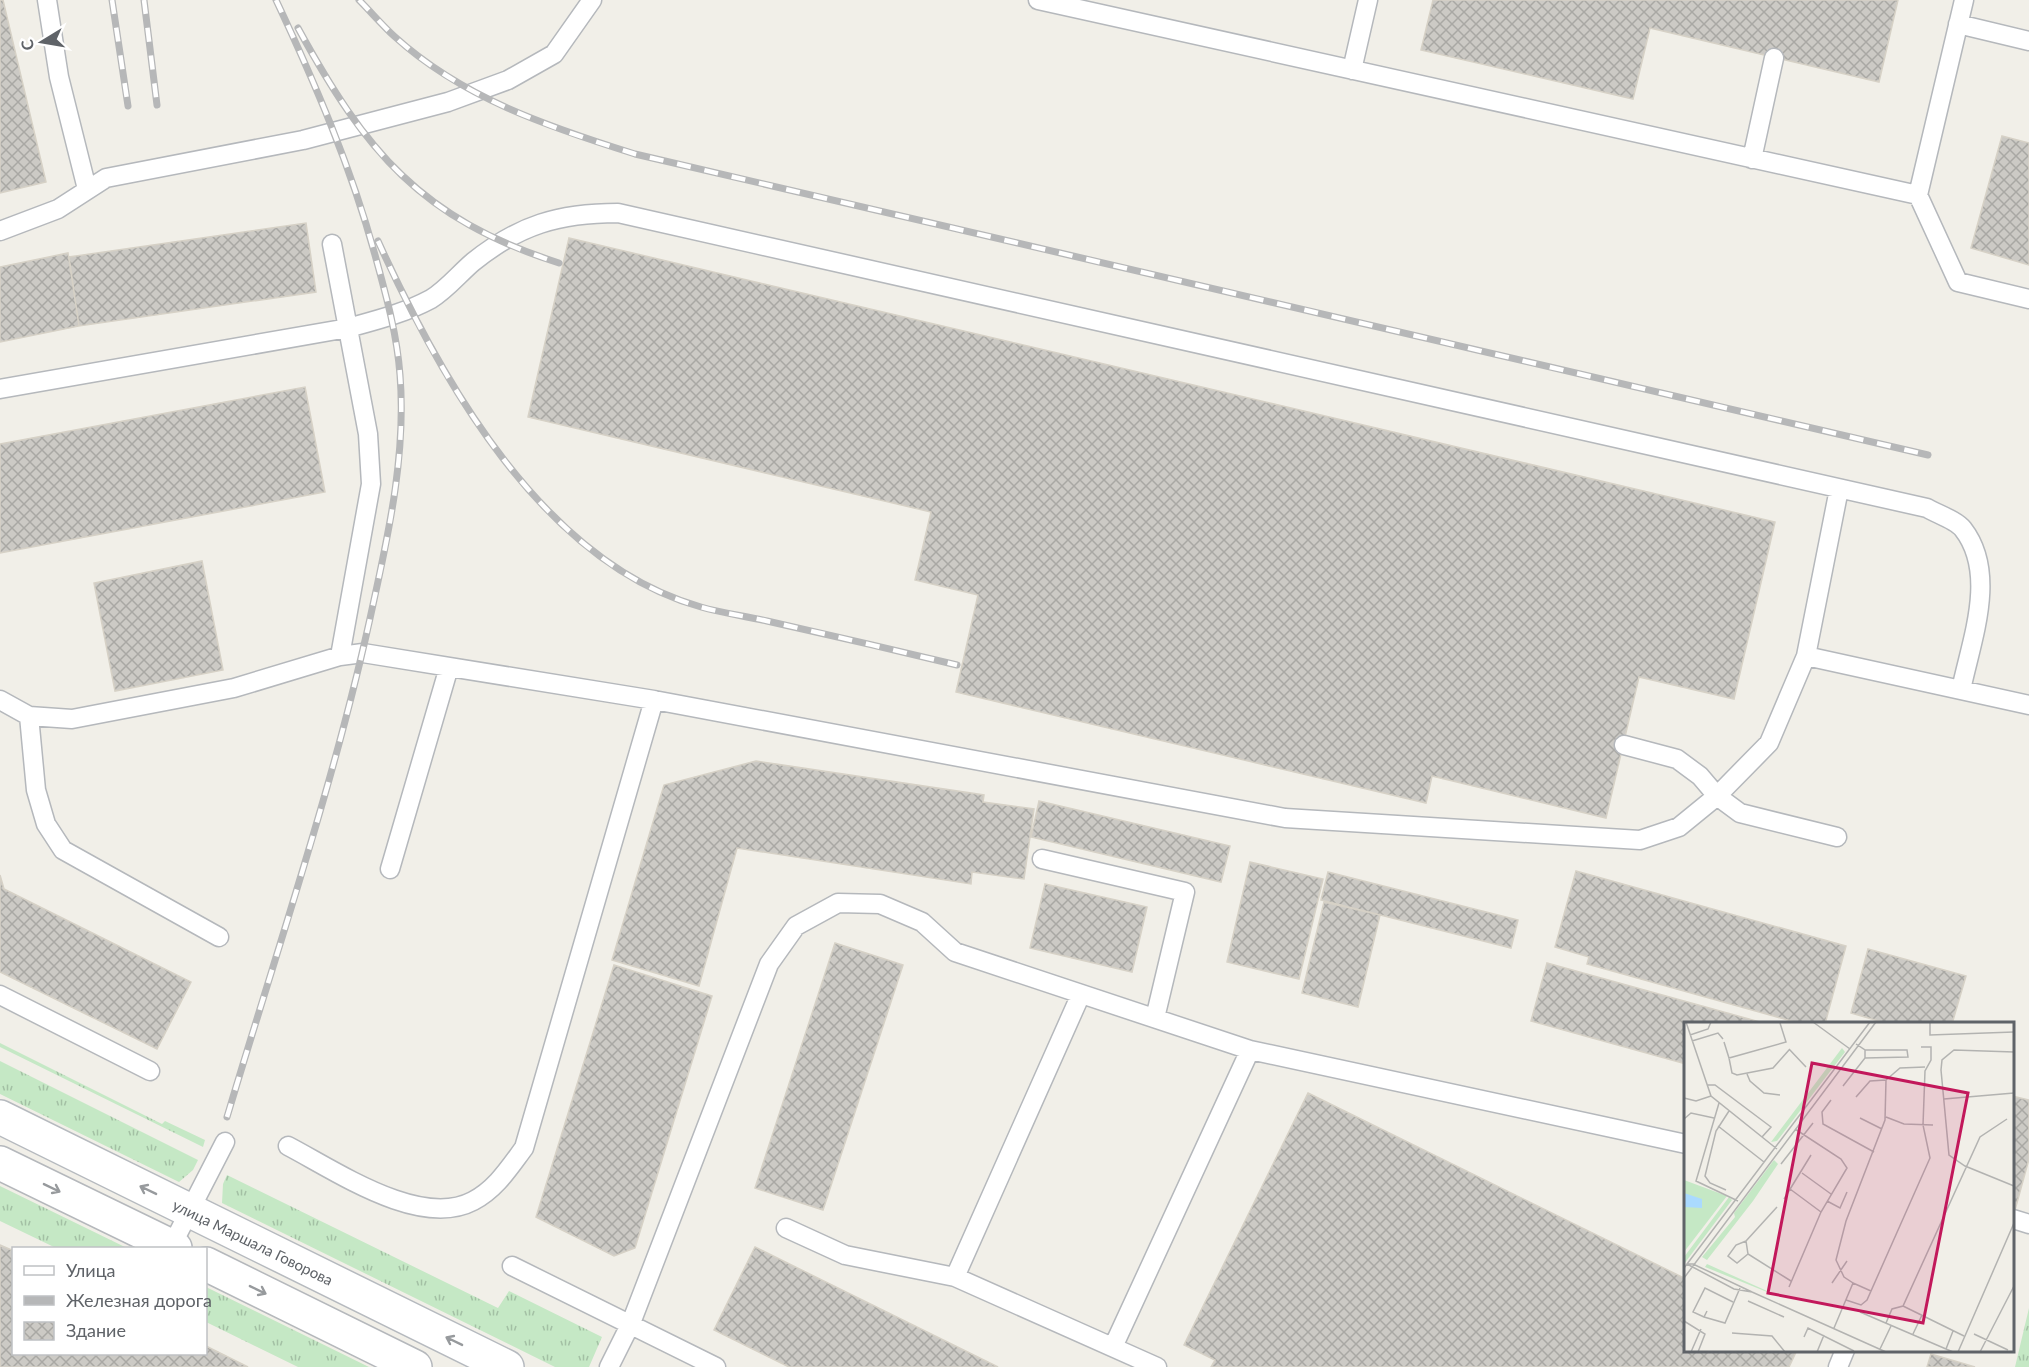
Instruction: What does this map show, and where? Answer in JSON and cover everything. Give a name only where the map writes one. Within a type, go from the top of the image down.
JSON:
[{"type":"main road","name":"улица Маршала Говорова","points":[[0,1117],[507,1367]]},
{"type":"main road","points":[[0,1163],[171,1247]]},
{"type":"main road","points":[[207,1264],[415,1367]]},
{"type":"lane","points":[[47,0],[59,77],[87,189]]},
{"type":"lane","points":[[0,231],[58,209],[106,178],[303,140],[448,102],[508,80],[554,54],[592,0]]},
{"type":"lane","points":[[1038,0],[1917,195]]},
{"type":"lane","points":[[1352,70],[1368,0]]},
{"type":"lane","points":[[1964,0],[1917,195],[1958,282],[2029,299]]},
{"type":"lane","points":[[1958,24],[2029,41]]},
{"type":"lane","points":[[1752,159],[1774,58]]},
{"type":"lane","points":[[0,389],[348,328],[391,316],[433,297],[500,242],[542,222],[579,213],[618,213],[1927,508],[1962,528],[1976,555],[1981,590],[1960,690]]},
{"type":"lane","points":[[332,244],[368,434],[371,484],[340,656]]},
{"type":"lane","points":[[0,700],[28,716],[72,719],[234,688],[340,656],[363,653],[654,700],[1285,818],[1640,840],[1679,827],[1717,796],[1769,743],[1806,657],[1839,489]]},
{"type":"lane","points":[[1806,657],[2029,705]]},
{"type":"lane","points":[[390,869],[449,667]]},
{"type":"lane","points":[[288,1146],[400,1203],[439,1209],[472,1201],[500,1181],[524,1148],[654,700]]},
{"type":"lane","points":[[28,716],[36,790],[46,824],[63,850],[219,937]]},
{"type":"lane","points":[[1624,745],[1677,759],[1700,776],[1717,796],[1740,813],[1837,837]]},
{"type":"lane","points":[[1042,859],[1185,892],[1155,1018]]},
{"type":"lane","points":[[609,1367],[631,1323],[770,964],[796,926],[838,903],[880,904],[922,922],[955,952],[1250,1050],[1684,1144]]},
{"type":"lane","points":[[955,1277],[1081,994]]},
{"type":"lane","points":[[0,995],[150,1071]]},
{"type":"lane","points":[[1113,1347],[1250,1050]]},
{"type":"lane","points":[[173,1247],[189,1211],[225,1142]]},
{"type":"lane","points":[[2014,1219],[2029,1224]]},
{"type":"lane","points":[[786,1228],[845,1255],[955,1277],[1157,1367]]},
{"type":"lane","points":[[512,1266],[716,1367]]},
{"type":"lane","points":[[1838,1367],[1844,1352]]},
{"type":"green space","points":[[0,1043],[162,1124],[165,1121],[205,1140],[203,1147],[0,1047]]},
{"type":"green space","points":[[0,1061],[198,1160],[193,1170],[179,1182],[0,1094]]},
{"type":"green space","points":[[227,1175],[498,1308],[509,1291],[602,1337],[589,1367],[555,1367],[222,1203],[223,1184]]},
{"type":"green space","points":[[0,1186],[125,1247],[54,1247],[0,1221]]},
{"type":"green space","points":[[207,1287],[369,1367],[298,1367],[207,1322]]},
{"type":"green space","points":[[2029,1308],[2029,1367],[2015,1367]]},
{"type":"building","points":[[0,0],[3,0],[46,182],[0,193]]},
{"type":"building","points":[[1433,0],[1898,0],[1879,82],[1650,28],[1633,99],[1421,50]]},
{"type":"building","points":[[2002,136],[2029,143],[2029,265],[1971,248]]},
{"type":"building","points":[[306,223],[316,292],[79,326],[69,257]]},
{"type":"building","points":[[569,238],[1775,522],[1734,699],[1639,677],[1606,818],[1432,776],[1426,803],[956,692],[978,595],[915,580],[931,512],[528,417]]},
{"type":"building","points":[[68,253],[79,326],[0,342],[0,267]]},
{"type":"building","points":[[305,387],[325,492],[0,553],[0,444]]},
{"type":"building","points":[[202,561],[223,670],[115,691],[94,583]]},
{"type":"building","points":[[756,761],[984,795],[983,802],[1034,809],[1024,879],[972,872],[971,884],[737,848],[699,986],[612,960],[664,785]]},
{"type":"building","points":[[1039,801],[1230,846],[1221,882],[1031,837]]},
{"type":"building","points":[[1250,862],[1323,879],[1299,979],[1227,962]]},
{"type":"building","points":[[1576,871],[1846,946],[1826,1022],[1795,1022],[1587,964],[1589,957],[1555,947]]},
{"type":"building","points":[[1328,872],[1518,920],[1511,948],[1321,900]]},
{"type":"building","points":[[0,875],[4,889],[191,982],[157,1049],[0,972]]},
{"type":"building","points":[[1045,884],[1147,907],[1132,972],[1030,948]]},
{"type":"building","points":[[1324,902],[1380,915],[1358,1007],[1302,993]]},
{"type":"building","points":[[835,943],[903,965],[823,1210],[755,1188]]},
{"type":"building","points":[[1868,949],[1966,976],[1953,1022],[1882,1022],[1851,1013]]},
{"type":"building","points":[[1547,963],[1760,1022],[1684,1022],[1684,1063],[1531,1021]]},
{"type":"building","points":[[614,965],[712,996],[635,1248],[614,1256],[536,1217]]},
{"type":"building","points":[[1308,1093],[1684,1278],[1684,1352],[1796,1352],[1789,1367],[1211,1367],[1215,1360],[1184,1345]]},
{"type":"building","points":[[2014,1096],[2029,1100],[2029,1159],[2014,1214]]},
{"type":"building","points":[[0,1245],[12,1250],[12,1355],[207,1355],[207,1346],[248,1367],[0,1367]]},
{"type":"building","points":[[755,1247],[998,1367],[789,1367],[714,1330]]},
{"type":"building","points":[[1931,1354],[1975,1367],[1927,1367]]},
{"type":"railway","points":[[112,0],[128,106]]},
{"type":"railway","points":[[144,0],[157,105]]},
{"type":"railway","points":[[227,1117],[343,731],[391,517],[401,432],[400,375],[396,345],[375,255],[355,190],[331,126],[276,0]]},
{"type":"railway","points":[[359,0],[394,36],[448,77],[539,121],[635,154],[1928,455]]},
{"type":"railway","points":[[298,28],[348,110],[374,145],[402,175],[433,202],[469,225],[511,245],[559,263]]},
{"type":"railway","points":[[378,241],[403,295],[466,406],[504,460],[546,509],[593,551],[644,584],[701,607],[957,665]]}]
